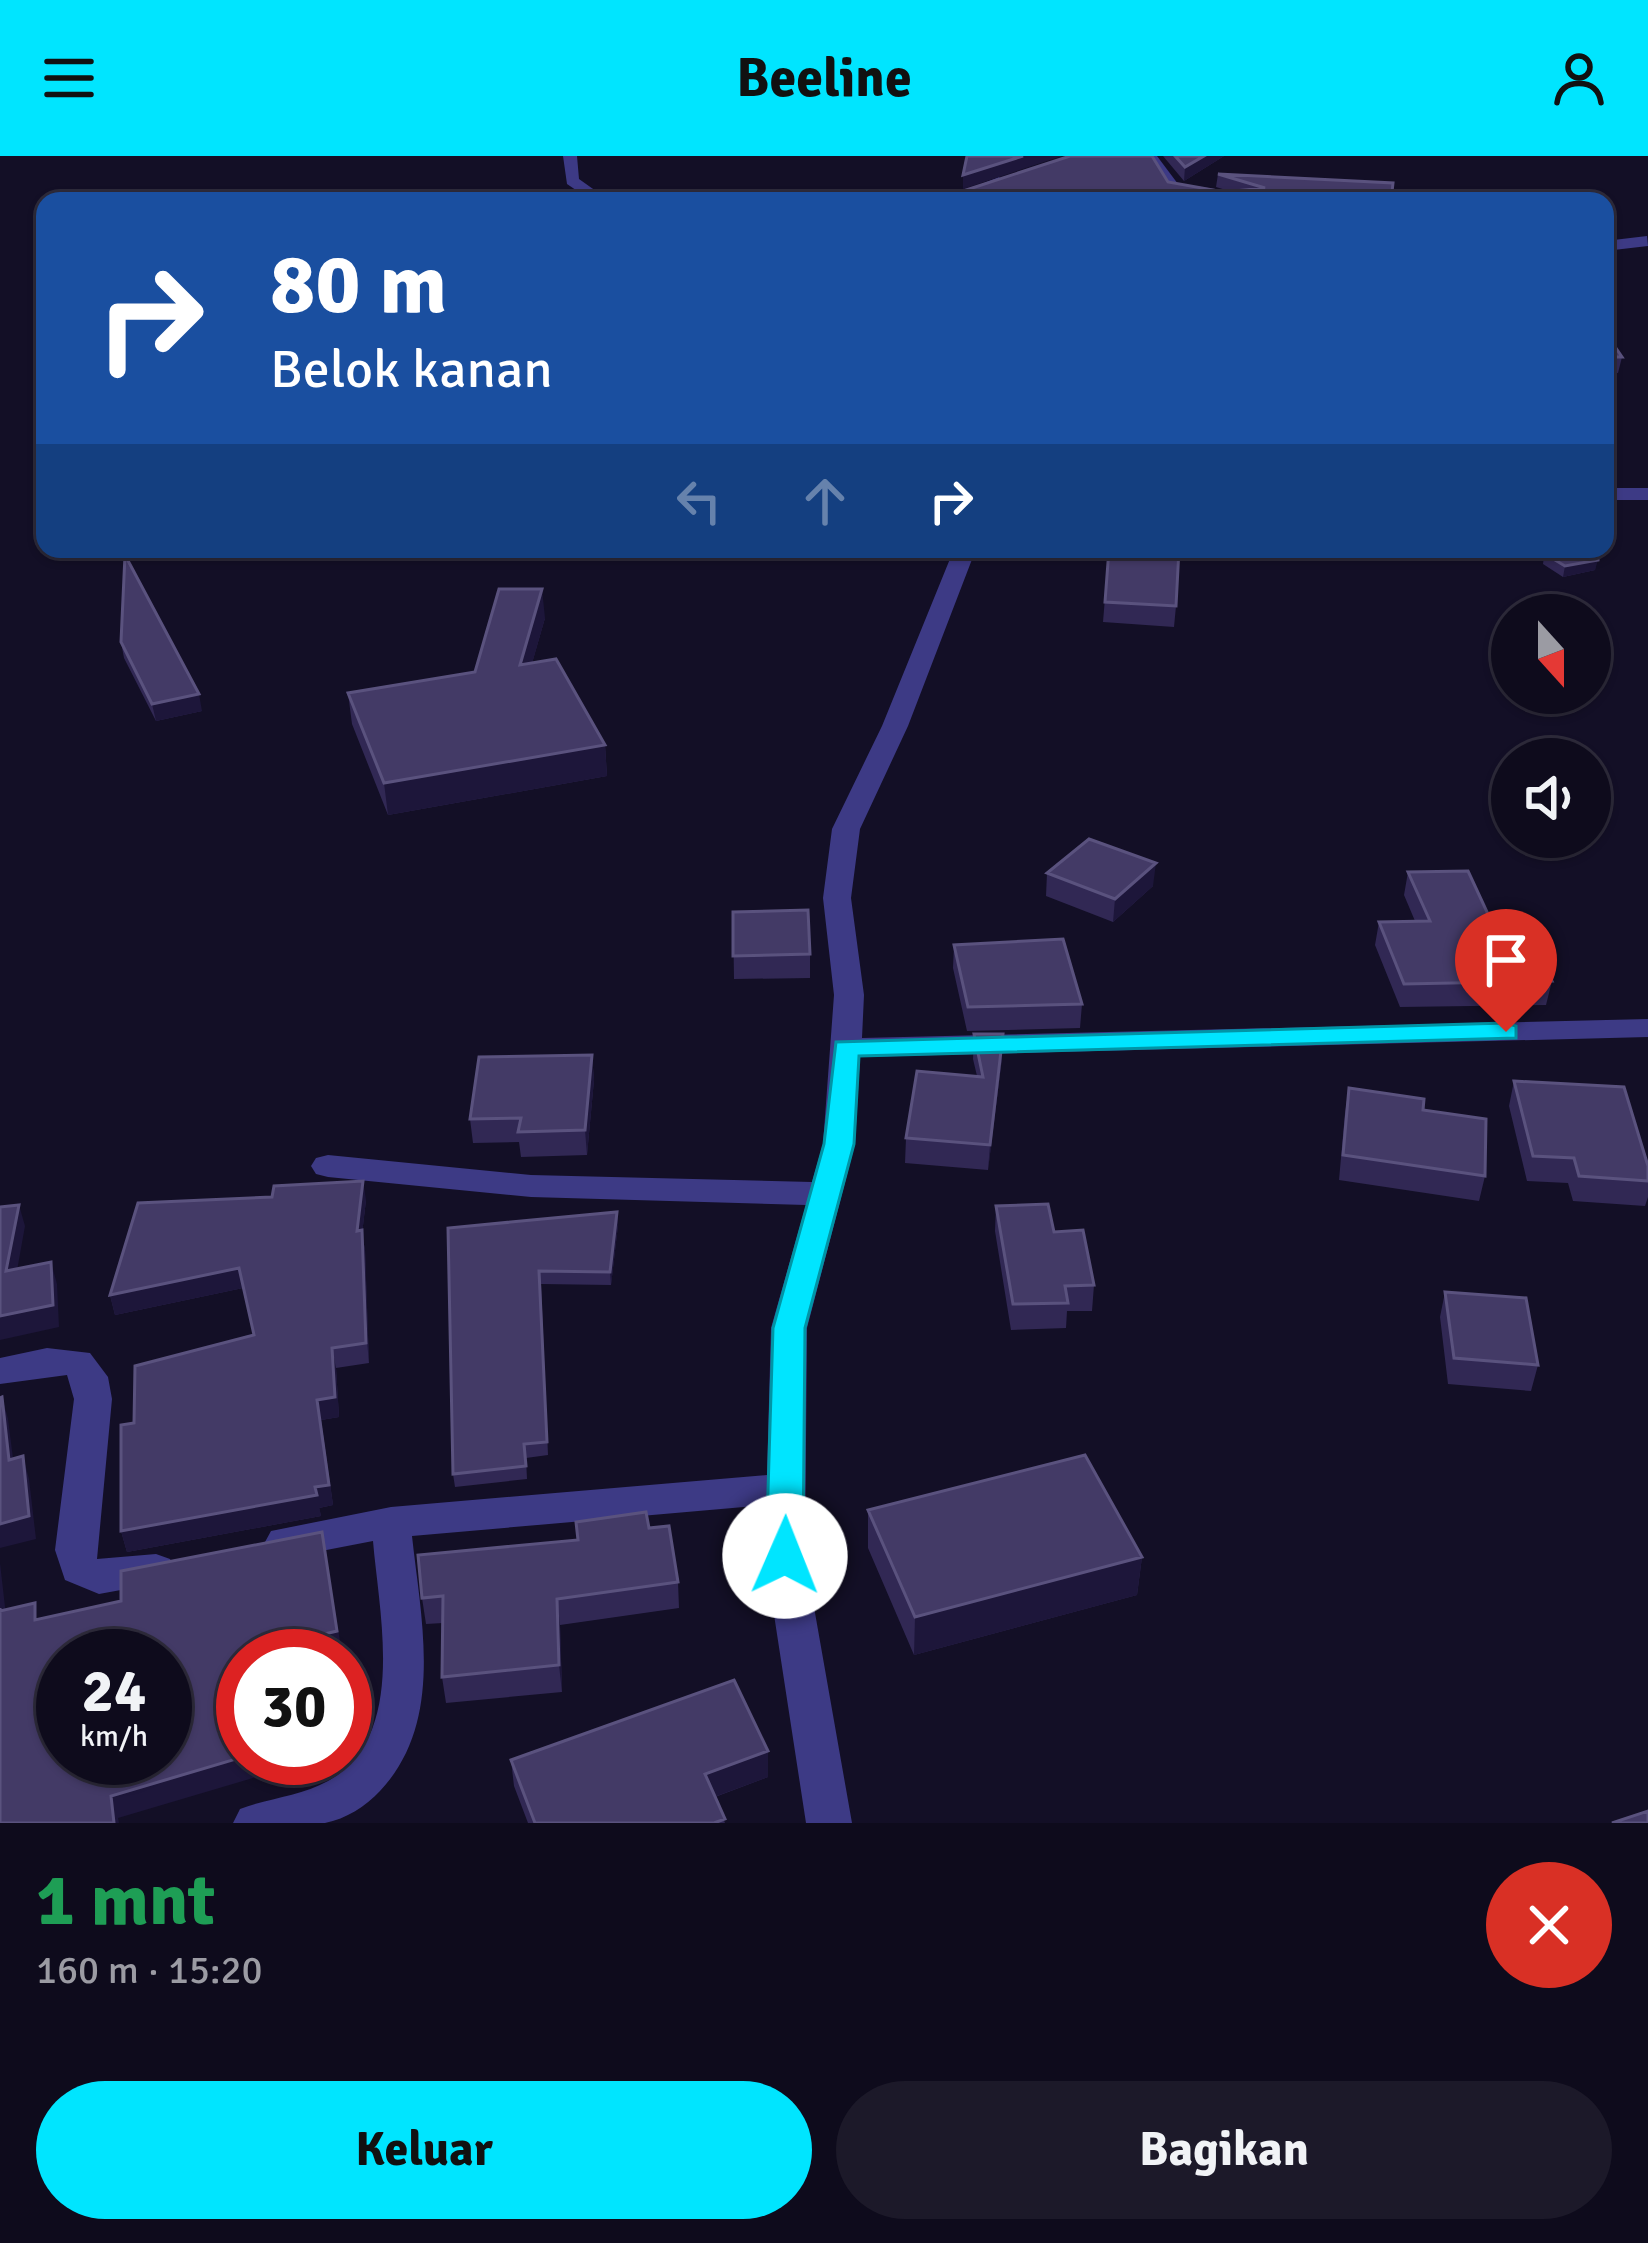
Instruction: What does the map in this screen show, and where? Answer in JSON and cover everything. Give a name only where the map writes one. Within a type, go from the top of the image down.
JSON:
[{"type":"street","points":[[570,156],[572,181],[588,192]]},
{"type":"street","points":[[1150,156],[1173,188],[1197,192]]},
{"type":"street","points":[[974,192],[1024,175]]},
{"type":"street","points":[[1614,245],[1647,241]]},
{"type":"street","points":[[1614,494],[1648,494]]},
{"type":"street","points":[[829,1823],[785,1556],[789,1328],[839,1144],[849,995],[837,898],[846,829],[896,726],[961,558]]},
{"type":"street","points":[[846,1048],[1648,1028]]},
{"type":"street","points":[[328,1166],[531,1186],[827,1194]]},
{"type":"street","points":[[0,1371],[47,1361],[77,1362],[89,1377],[93,1399],[75,1550],[79,1569],[98,1578],[391,1522],[786,1488]]},
{"type":"street","points":[[256,1823],[351,1791],[381,1762],[396,1733],[401,1693],[391,1522]]},
{"type":"building","points":[[967,156],[1023,156],[963,175]]},
{"type":"building","points":[[1070,156],[1152,156],[1168,182],[1224,192],[960,192]]},
{"type":"building","points":[[1175,156],[1204,156],[1185,167]]},
{"type":"building","points":[[1218,174],[1393,183],[1392,192],[1224,192],[1265,188]]},
{"type":"building","points":[[127,558],[199,694],[152,704],[121,642]]},
{"type":"building","points":[[1108,558],[1179,558],[1176,606],[1105,602]]},
{"type":"building","points":[[1552,558],[1598,558],[1598,560],[1565,566]]},
{"type":"building","points":[[499,589],[542,589],[520,665],[556,659],[605,745],[384,783],[348,693],[475,672]]},
{"type":"building","points":[[1089,839],[1156,863],[1115,899],[1047,873]]},
{"type":"building","points":[[1468,871],[1493,925],[1524,924],[1552,981],[1404,984],[1379,922],[1430,921],[1408,872]]},
{"type":"building","points":[[808,910],[810,954],[733,956],[733,912]]},
{"type":"building","points":[[1063,939],[1082,1004],[968,1007],[954,945]]},
{"type":"building","points":[[974,1034],[1003,1034],[990,1145],[906,1138],[917,1071],[983,1077]]},
{"type":"building","points":[[592,1055],[585,1130],[518,1132],[521,1118],[470,1119],[479,1057]]},
{"type":"building","points":[[1514,1081],[1624,1087],[1648,1166],[1648,1181],[1579,1176],[1574,1158],[1533,1156]]},
{"type":"building","points":[[1349,1088],[1424,1099],[1423,1110],[1486,1119],[1485,1176],[1343,1155]]},
{"type":"building","points":[[363,1181],[357,1231],[362,1230],[366,1343],[332,1348],[335,1397],[317,1400],[329,1485],[315,1487],[317,1495],[121,1531],[121,1425],[134,1423],[135,1366],[254,1335],[239,1268],[110,1295],[138,1203],[272,1197],[274,1186]]},
{"type":"building","points":[[1048,1204],[1054,1232],[1083,1230],[1094,1285],[1065,1286],[1068,1303],[1013,1304],[996,1206]]},
{"type":"building","points":[[19,1205],[6,1271],[51,1262],[53,1305],[0,1316],[0,1207]]},
{"type":"building","points":[[617,1212],[610,1272],[539,1271],[547,1442],[524,1444],[526,1466],[453,1474],[448,1228]]},
{"type":"building","points":[[1445,1292],[1526,1298],[1538,1365],[1454,1358]]},
{"type":"building","points":[[0,1398],[9,1460],[23,1456],[29,1516],[0,1524]]},
{"type":"building","points":[[1085,1455],[1142,1557],[915,1617],[868,1510]]},
{"type":"building","points":[[646,1512],[649,1528],[669,1526],[678,1582],[557,1599],[559,1665],[442,1677],[443,1596],[422,1598],[418,1555],[578,1540],[576,1522]]},
{"type":"building","points":[[322,1532],[337,1629],[216,1629],[216,1765],[192,1772],[192,1629],[36,1629],[36,1785],[148,1785],[111,1796],[114,1823],[0,1823],[0,1611],[35,1603],[35,1620],[121,1601],[121,1571]]},
{"type":"building","points":[[734,1680],[768,1751],[705,1774],[725,1819],[714,1823],[535,1823],[511,1760]]},
{"type":"building","points":[[1648,1811],[1648,1823],[1612,1823]]},
{"type":"route","points":[[785,1556],[789,1328],[839,1144],[846,1048],[1506,1032]]}]
